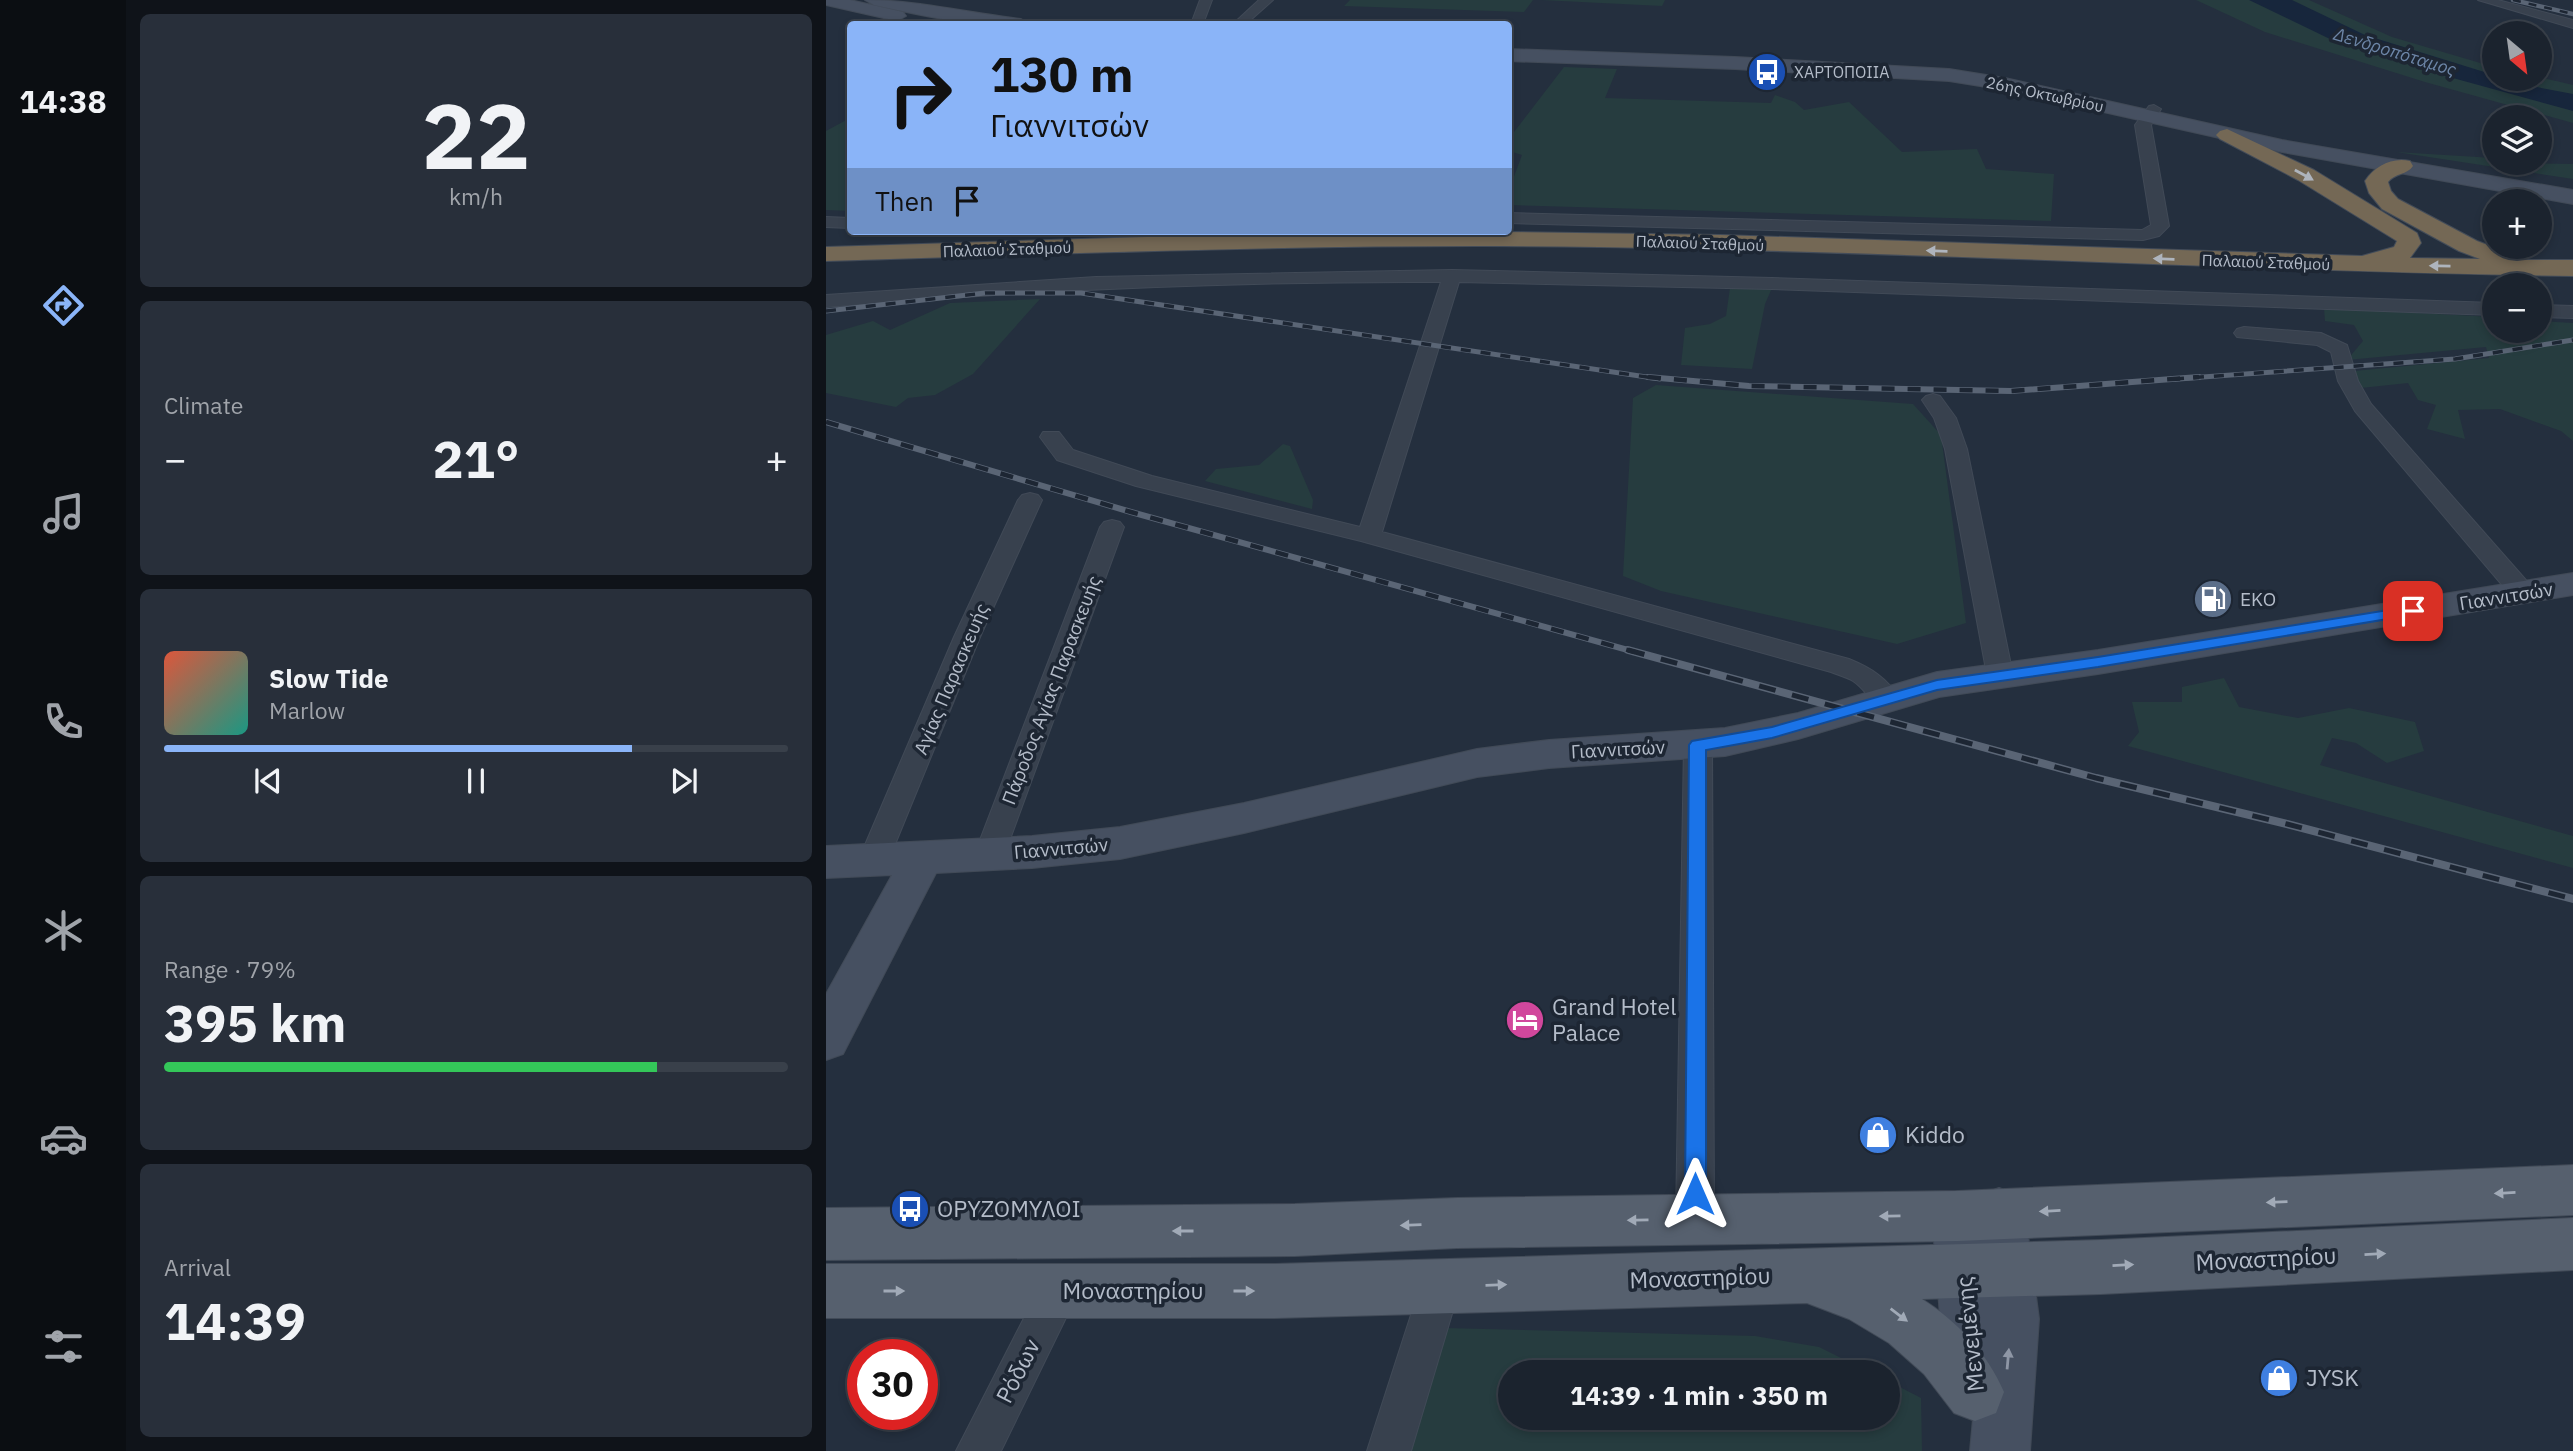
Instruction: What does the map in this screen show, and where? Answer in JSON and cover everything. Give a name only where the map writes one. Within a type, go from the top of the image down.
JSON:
[{"type":"highway","points":[[2227,135],[2306,175],[2408,238],[2409,243],[2403,252],[2362,264]]},
{"type":"highway","points":[[2402,166],[2385,171],[2376,181],[2380,193],[2390,204],[2486,254],[2565,267]]},
{"type":"highway","name":"Παλαιού Σταθμού","points":[[826,254],[1328,240],[1597,240],[2362,264],[2565,267]]},
{"type":"highway","name":"Παλαιού Σταθμού","points":[[826,271],[1317,255],[1531,254],[1806,263],[2382,290],[2482,292]]},
{"type":"highway","points":[[2552,292],[2573,293]]},
{"type":"main road","points":[[827,0],[889,15],[928,21]]},
{"type":"main road","points":[[874,0],[954,16],[996,21]]},
{"type":"main road","name":"26ης Οκτωβρίου","points":[[1512,46],[1938,65],[1984,71],[2227,135],[2573,197]]},
{"type":"main road","name":"26ης Οκτωβρίου","points":[[1512,55],[1938,74],[2005,84],[2353,151],[2573,187]]},
{"type":"main road","name":"Γιαννιτσών","points":[[826,862],[1120,843],[1244,818],[1493,760],[1576,751],[1698,745],[1772,733],[1937,685],[2098,662],[2573,584]]},
{"type":"main road","points":[[826,1039],[923,857]]},
{"type":"main road","points":[[826,1234],[1295,1230],[1457,1223],[1979,1214],[2573,1190]]},
{"type":"main road","name":"Μενεμένης","points":[[1979,1214],[1984,1269],[1975,1392],[1989,1451]]},
{"type":"main road","name":"Μοναστηρίου","points":[[826,1290],[1275,1292],[1984,1269],[2573,1244]]},
{"type":"main road","name":"Μενεμένης","points":[[1984,1269],[2010,1334],[2000,1451]]},
{"type":"main road","points":[[1790,1275],[1854,1290],[1888,1307],[1939,1350],[1975,1392]]},
{"type":"street","points":[[1198,21],[1206,0]]},
{"type":"street","points":[[1242,21],[1267,0]]},
{"type":"street","points":[[2484,0],[2573,24]]},
{"type":"street","points":[[1512,218],[2143,234],[2158,230],[2160,226],[2143,125],[2150,113]]},
{"type":"street","points":[[826,222],[847,223]]},
{"type":"street","points":[[826,301],[1038,284],[1327,276],[1452,276],[1691,280],[2482,309]]},
{"type":"street","points":[[1369,536],[1452,276]]},
{"type":"street","points":[[2552,311],[2573,312]]},
{"type":"street","points":[[2244,333],[2320,339],[2340,349],[2348,382],[2362,407],[2523,593]]},
{"type":"street","points":[[1933,400],[1945,418],[1956,449],[2000,675]]},
{"type":"street","points":[[1051,437],[1065,455],[1144,481],[1369,536],[1840,665],[1864,675],[1886,699]]},
{"type":"street","name":"Αγίας Παρασκευής","points":[[874,859],[967,637],[1030,500]]},
{"type":"street","name":"Πάροδος Αγίας Παρασκευής","points":[[990,853],[1112,527]]},
{"type":"street","points":[[1695,1218],[1698,745]]},
{"type":"street","points":[[1389,1451],[1440,1287]]},
{"type":"street","name":"Ρόδων","points":[[978,1451],[1059,1291]]},
{"type":"green space","points":[[1350,0],[1533,0],[1524,12],[1344,6]]},
{"type":"green space","points":[[1541,0],[1665,0],[1662,6]]},
{"type":"green space","points":[[2196,0],[2309,0],[2392,37],[2482,63],[2482,91],[2552,91],[2552,80],[2573,85],[2573,123],[2552,117],[2552,105],[2508,105],[2265,32]]},
{"type":"green space","points":[[1564,67],[1617,69],[1605,98],[1771,103],[1775,95],[1795,102],[1804,110],[1849,102],[1902,152],[1977,149],[1986,169],[2054,174],[2051,221],[1512,205],[1512,182],[1522,155],[1512,152],[1514,132]]},
{"type":"green space","points":[[847,120],[847,211],[826,210],[826,131]]},
{"type":"green space","points":[[2396,152],[2482,157],[2482,165]]},
{"type":"green space","points":[[2552,164],[2573,164],[2573,179],[2547,175],[2552,175]]},
{"type":"green space","points":[[1730,288],[1772,288],[1765,304],[1752,369],[1681,365],[1685,328],[1710,324],[1726,316]]},
{"type":"green space","points":[[1040,299],[973,374],[935,395],[908,398],[896,407],[826,393],[826,335],[873,321],[890,330],[950,303]]},
{"type":"green space","points":[[2324,308],[2482,316],[2482,343],[2552,343],[2552,322],[2573,323],[2573,441],[2561,431],[2500,409],[2458,410],[2465,439],[2427,429],[2436,405],[2418,400],[2408,383],[2361,388],[2354,371],[2489,358],[2486,347],[2347,360],[2363,341],[2354,325],[2325,321]]},
{"type":"green space","points":[[1656,385],[1913,404],[1941,435],[1966,623],[1897,644],[1661,591],[1623,576],[1633,398]]},
{"type":"green space","points":[[1283,444],[1290,446],[1313,500],[1312,509],[1205,481],[1216,469],[1259,465]]},
{"type":"green space","points":[[2224,678],[2239,707],[2298,718],[2349,708],[2415,722],[2424,751],[2387,763],[2356,743],[2332,738],[2320,765],[2573,836],[2573,868],[2128,746],[2139,732],[2132,702],[2182,702],[2182,687]]},
{"type":"green space","points":[[1444,1328],[1755,1336],[1819,1347],[1845,1360],[1498,1360],[1498,1430],[1900,1430],[1900,1387],[1921,1398],[1922,1451],[1408,1451]]},
{"type":"water","name":"Δενδροπόταμος","points":[[2249,0],[2292,0],[2365,35],[2482,71],[2482,86],[2442,75],[2332,40]]},
{"type":"water","points":[[2552,90],[2573,94],[2573,111],[2500,91]]},
{"type":"railway","points":[[2513,0],[2573,14]]},
{"type":"railway","points":[[826,311],[985,293],[1081,293],[1660,379]]},
{"type":"railway","points":[[2174,379],[2455,359],[2573,340]]},
{"type":"railway","points":[[1648,377],[1749,386],[2011,391],[2199,377]]},
{"type":"railway","points":[[826,422],[1131,512],[1635,652]]},
{"type":"railway","points":[[1628,650],[2096,778],[2287,824],[2573,899]]},
{"type":"place","name":"ΧΑΡΤΟΠΟΙΙΑ","points":[[1767,72]]},
{"type":"place","name":"ΕΚΟ","points":[[2213,599]]},
{"type":"place","name":"Grand Hotel Palace","points":[[1525,1020]]},
{"type":"place","name":"Kiddo","points":[[1878,1135]]},
{"type":"place","name":"ΟΡΥΖΟΜΥΛΟΙ","points":[[910,1209]]},
{"type":"place","name":"JYSK","points":[[2279,1378]]},
{"type":"route","points":[[1695,1194],[1698,745],[1772,733],[1937,685],[2413,611]]}]
